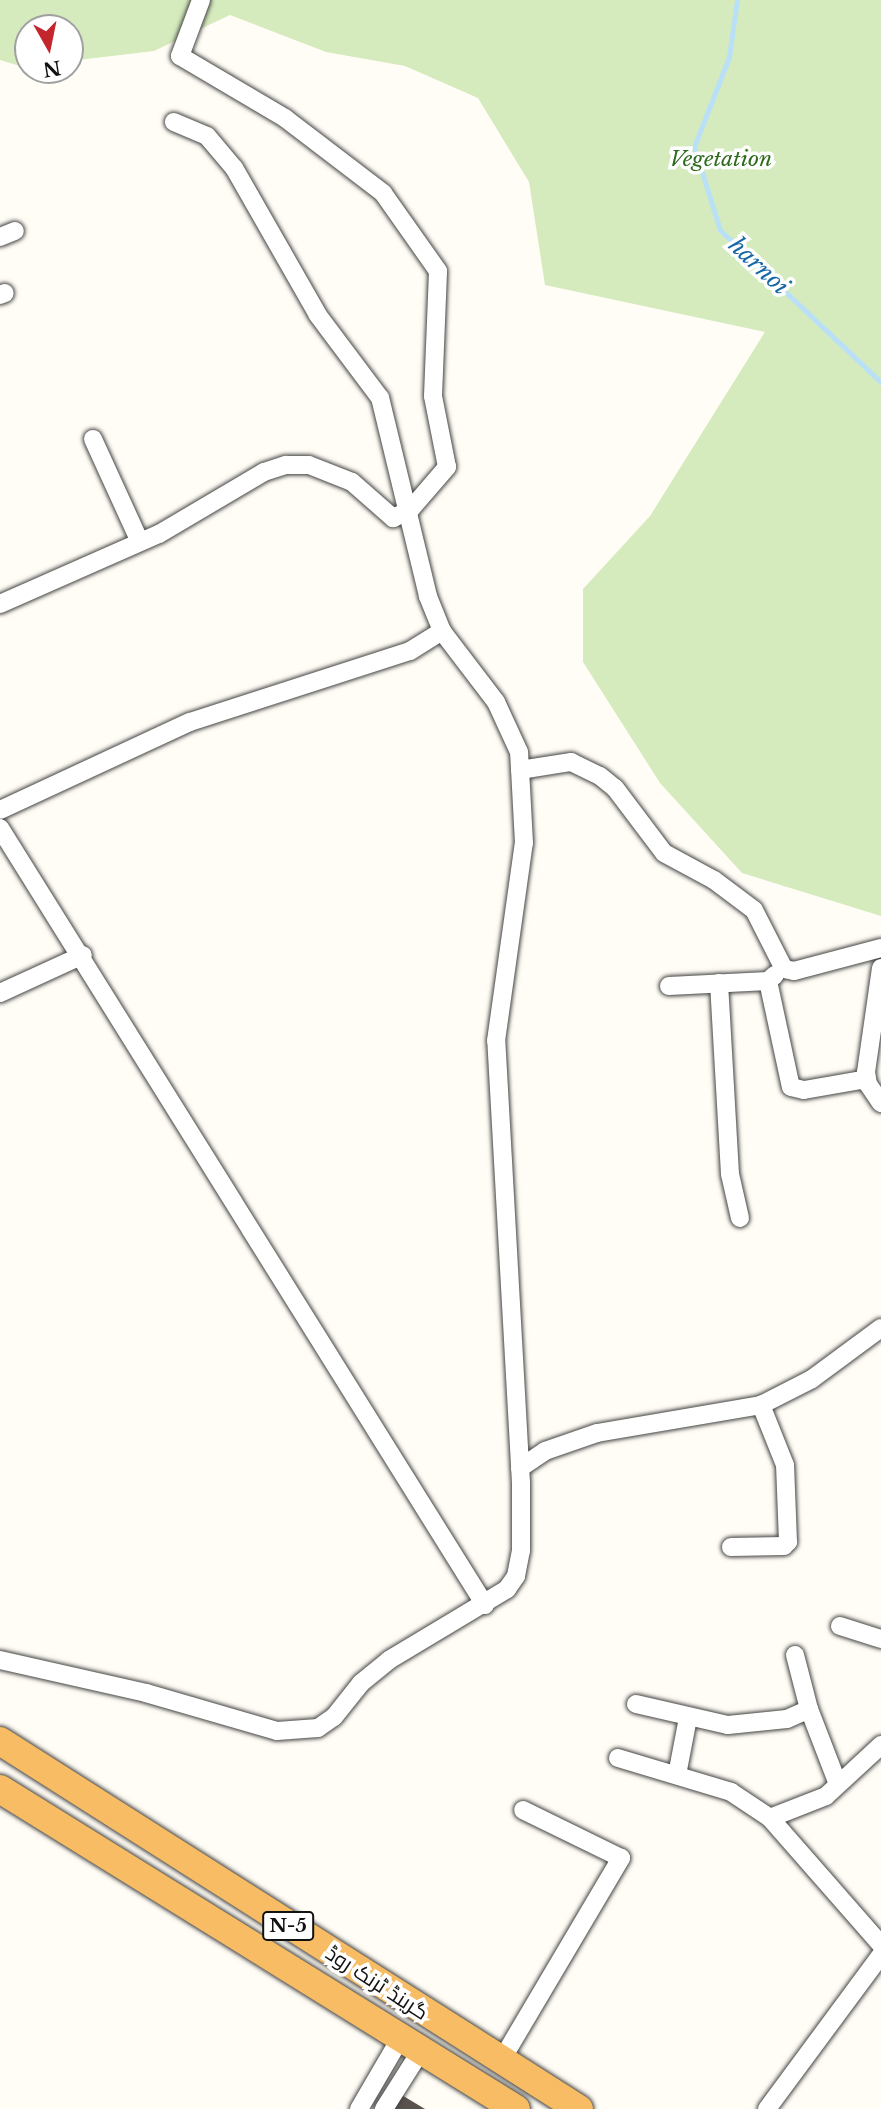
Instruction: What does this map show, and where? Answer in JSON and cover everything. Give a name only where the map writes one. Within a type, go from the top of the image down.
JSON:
[{"type":"highway","name":"گرینڈ ٹرنک روڈ","points":[[0,1741],[417,2009],[579,2109]]},
{"type":"highway","name":"گرینڈ ٹرنک روڈ","points":[[0,1789],[516,2109]]},
{"type":"highway","points":[[411,2043],[417,2009]]},
{"type":"street","points":[[0,604],[140,542],[264,472],[286,465],[309,466],[352,482],[393,518],[410,510],[447,467],[433,396],[438,271],[383,193],[285,118],[180,56],[201,0]]},
{"type":"street","points":[[0,1660],[146,1693],[277,1731],[318,1728],[334,1717],[361,1683],[389,1660],[485,1605],[516,1576],[521,1552],[520,1468],[496,1041],[524,843],[519,752],[496,702],[442,631],[428,596],[410,510],[399,485],[380,398],[318,315],[234,168],[206,136],[174,122]]},
{"type":"street","points":[[93,439],[140,542]]},
{"type":"street","points":[[0,810],[190,722],[410,651],[442,631]]},
{"type":"street","points":[[520,770],[571,762],[600,776],[615,788],[664,853],[714,880],[754,910],[784,969]]},
{"type":"street","points":[[0,828],[83,955],[212,1172],[485,1605]]},
{"type":"street","points":[[669,986],[768,981],[784,969],[794,971],[881,948]]},
{"type":"street","points":[[0,993],[83,955]]},
{"type":"street","points":[[881,968],[871,1012],[867,1079],[881,1103]]},
{"type":"street","points":[[768,981],[791,1087],[804,1090],[867,1079]]},
{"type":"street","points":[[719,983],[730,1174],[740,1218]]},
{"type":"street","points":[[520,1468],[545,1451],[597,1433],[761,1405],[811,1379],[881,1328]]},
{"type":"street","points":[[731,1547],[784,1546],[788,1542],[784,1458],[761,1405]]},
{"type":"street","points":[[840,1626],[881,1639]]},
{"type":"street","points":[[795,1655],[809,1709],[838,1784]]},
{"type":"street","points":[[636,1704],[688,1718],[750,1726],[787,1719],[809,1709]]},
{"type":"street","points":[[677,1775],[688,1718]]},
{"type":"street","points":[[770,1818],[826,1796],[881,1745]]},
{"type":"street","points":[[618,1758],[731,1792],[770,1818],[881,1945]]},
{"type":"street","points":[[501,2061],[621,1858],[523,1810]]},
{"type":"street","points":[[767,2109],[881,1955]]},
{"type":"street","points":[[359,2109],[411,2043]]},
{"type":"street","points":[[384,2109],[411,2043]]},
{"type":"green space","name":"Vegetation","points":[[0,0],[881,0],[881,916],[742,873],[660,783],[583,662],[583,589],[650,516],[765,332],[545,285],[529,182],[478,98],[405,66],[326,52],[230,15],[154,51],[84,59],[84,14],[14,14],[14,64],[0,60]]},
{"type":"building","points":[[395,2091],[425,2109],[384,2109]]},
{"type":"waterway","name":"harnoi","points":[[737,0],[729,57],[694,147],[720,230],[881,382]]}]
